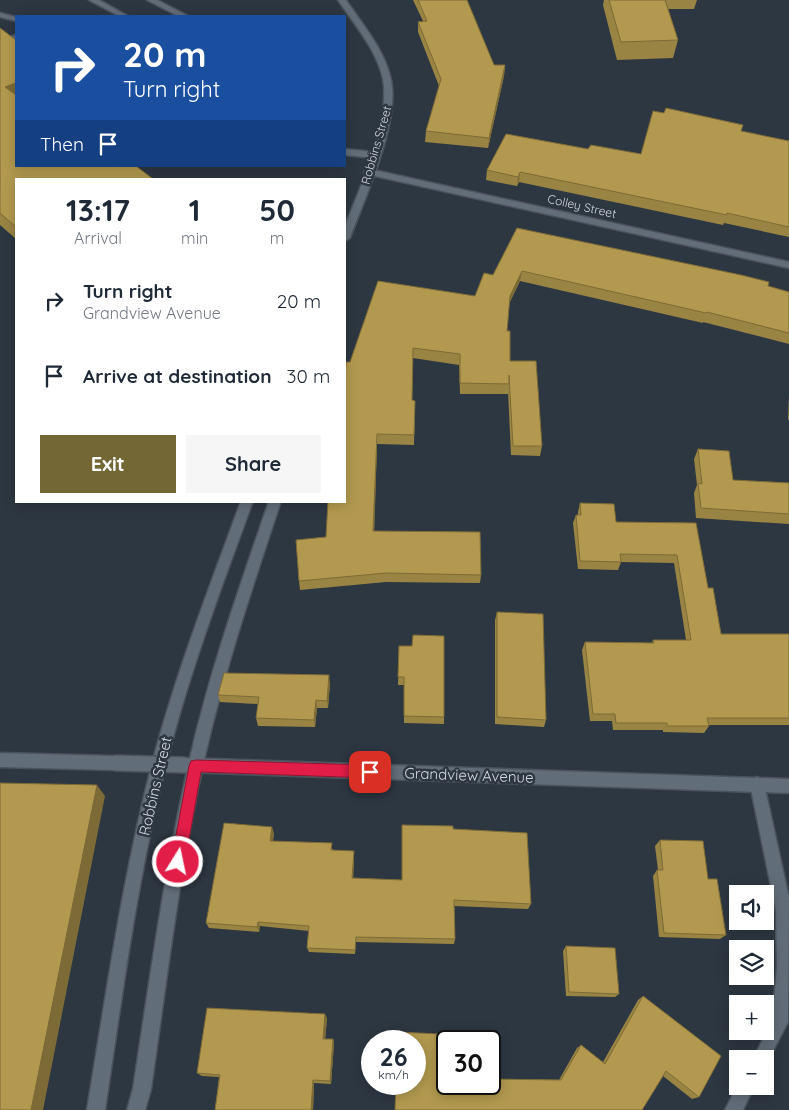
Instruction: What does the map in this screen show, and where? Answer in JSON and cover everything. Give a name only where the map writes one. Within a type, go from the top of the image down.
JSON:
[{"type":"street","points":[[93,0],[122,15]]},
{"type":"street","points":[[151,0],[182,15]]},
{"type":"street","name":"Robbins Street","points":[[342,0],[376,54],[387,80],[388,111],[369,172],[346,235]]},
{"type":"street","points":[[0,15],[15,19]]},
{"type":"street","points":[[0,43],[15,37]]},
{"type":"street","points":[[346,152],[374,155]]},
{"type":"street","name":"Colley Street","points":[[369,172],[789,265]]},
{"type":"street","name":"Robbins Street","points":[[96,1110],[130,905],[154,784],[192,655],[246,503]]},
{"type":"street","points":[[136,1110],[142,1089],[190,766],[274,503]]},
{"type":"street","name":"Grandview Avenue","points":[[0,760],[789,786]]},
{"type":"street","points":[[756,784],[784,911],[786,968],[780,1022],[766,1050]]},
{"type":"street","points":[[734,1110],[742,1095]]},
{"type":"building","points":[[418,0],[467,0],[494,65],[505,65],[489,138],[426,131],[441,79],[418,22],[427,21]]},
{"type":"building","points":[[609,0],[665,0],[678,40],[621,42]]},
{"type":"building","points":[[0,28],[15,39],[15,83],[5,87],[15,94],[15,167],[137,167],[152,178],[15,178],[15,226],[0,213]]},
{"type":"building","points":[[666,108],[743,125],[741,131],[789,141],[789,227],[520,172],[518,177],[487,170],[506,134],[588,149],[591,145],[641,154],[653,111],[664,113]]},
{"type":"building","points":[[517,228],[769,282],[768,286],[789,292],[789,333],[707,312],[522,271],[510,296],[507,331],[510,331],[510,361],[536,361],[542,446],[513,446],[509,375],[509,384],[460,383],[460,354],[413,348],[412,400],[415,401],[414,435],[377,434],[373,531],[480,532],[481,575],[386,573],[299,581],[296,540],[326,537],[328,503],[346,503],[346,362],[350,362],[378,281],[475,296],[484,273],[493,275]]},
{"type":"building","points":[[698,449],[729,451],[733,480],[789,483],[789,514],[701,508],[698,483],[702,484]]},
{"type":"building","points":[[580,503],[614,504],[616,522],[696,523],[708,588],[713,588],[721,634],[789,634],[789,718],[707,718],[709,726],[667,726],[667,723],[616,723],[615,714],[593,714],[585,642],[654,643],[653,640],[691,640],[677,555],[620,554],[621,562],[580,561],[576,515],[581,515]]},
{"type":"building","points":[[497,612],[543,614],[546,720],[497,717]]},
{"type":"building","points":[[413,635],[444,636],[444,717],[404,716],[404,677],[398,677],[399,646],[412,646]]},
{"type":"building","points":[[224,673],[329,675],[327,701],[316,700],[314,720],[256,718],[259,697],[218,695]]},
{"type":"building","points":[[0,783],[97,785],[31,1110],[0,1110]]},
{"type":"building","points":[[224,823],[272,827],[270,841],[332,843],[331,850],[354,851],[352,878],[402,880],[402,825],[453,826],[453,829],[527,833],[531,904],[454,900],[455,939],[356,937],[355,950],[307,948],[309,926],[258,922],[257,927],[206,923]]},
{"type":"building","points":[[660,840],[703,841],[708,879],[717,879],[726,935],[664,933],[657,870],[663,870]]},
{"type":"building","points":[[566,946],[615,948],[619,994],[569,992]]},
{"type":"building","points":[[643,996],[721,1056],[699,1097],[666,1071],[642,1110],[395,1110],[396,1095],[426,1095],[426,1033],[436,1034],[436,1095],[501,1095],[501,1079],[561,1080],[581,1045],[605,1064]]},
{"type":"building","points":[[207,1008],[325,1014],[323,1039],[333,1039],[330,1081],[313,1080],[311,1110],[215,1110],[220,1075],[197,1073]]},
{"type":"route","points":[[178,862],[196,766],[370,772]]}]
